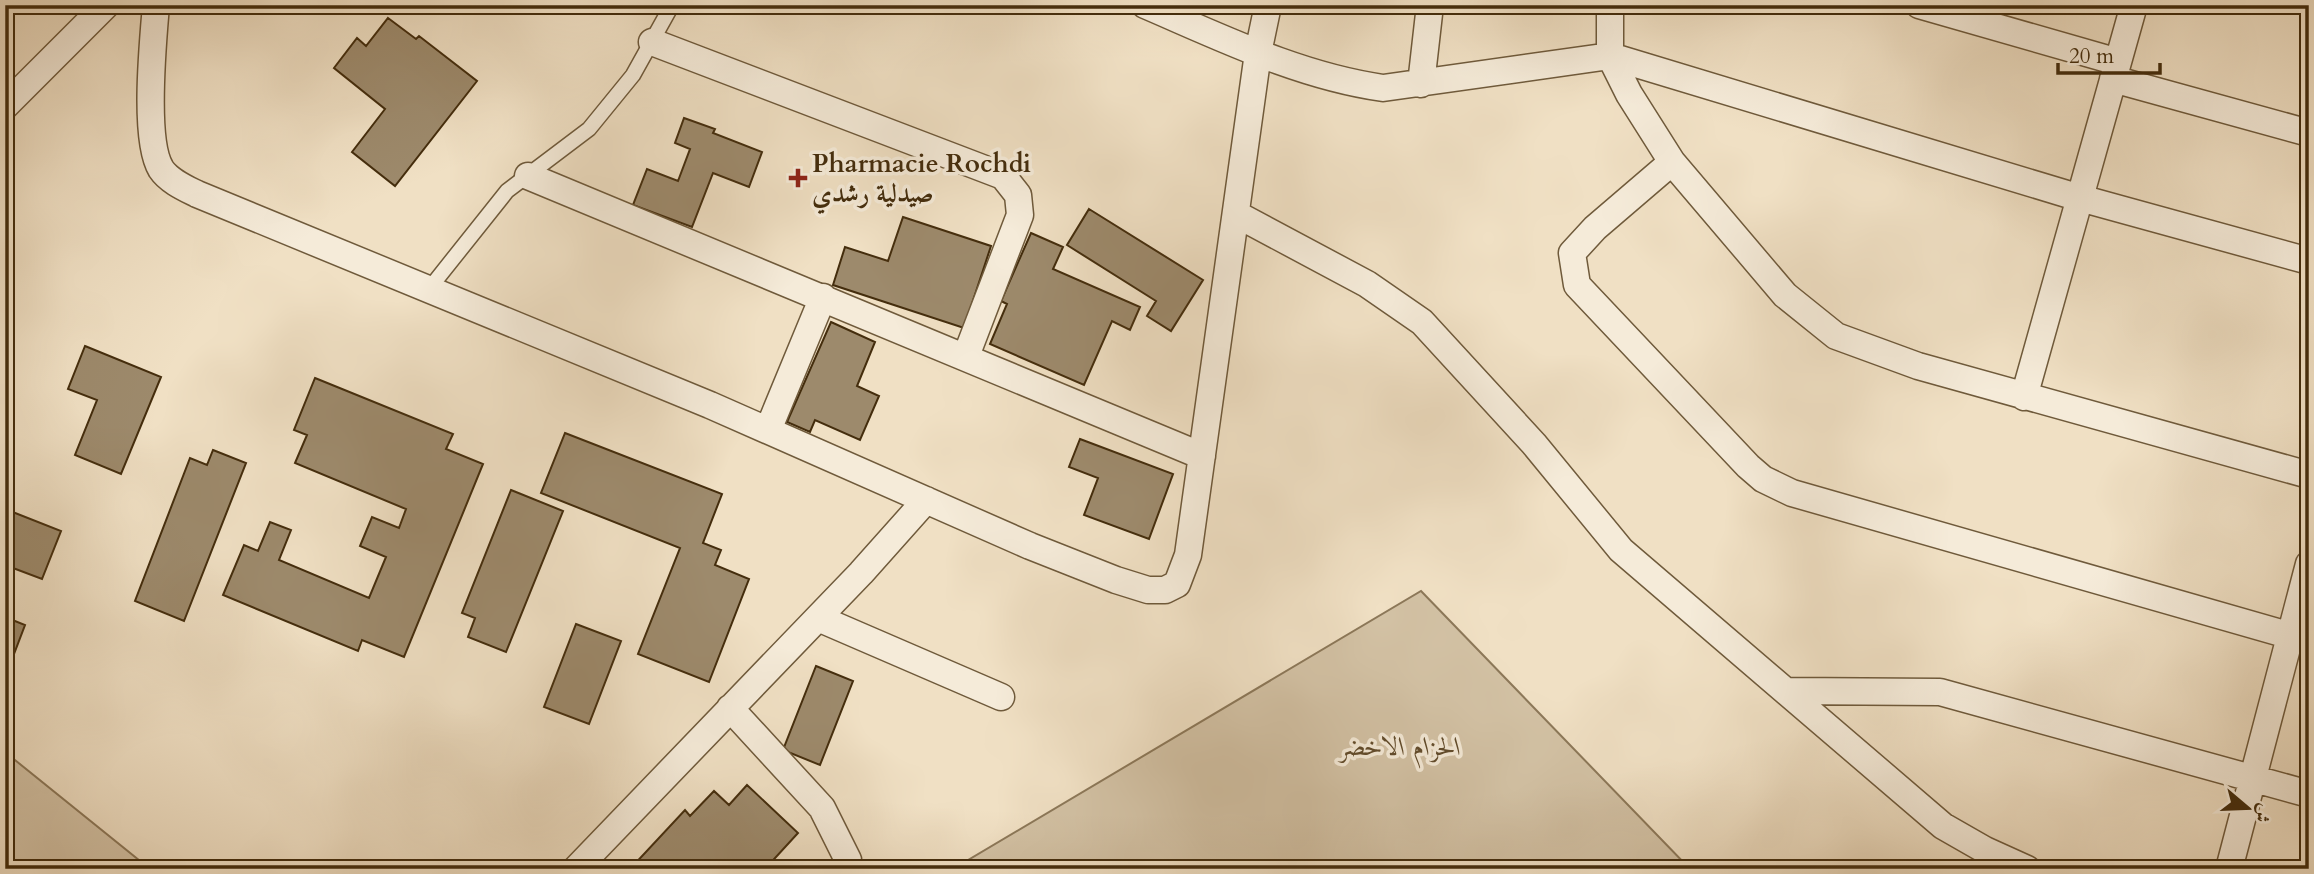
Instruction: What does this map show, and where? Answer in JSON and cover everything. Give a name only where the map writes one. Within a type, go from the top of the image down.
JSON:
[{"type":"street","points":[[5,106],[106,5]]},
{"type":"street","points":[[156,5],[150,65],[154,151],[161,169],[180,185],[768,430],[1030,546],[1148,590],[1165,590],[1177,584],[1188,555],[1258,53],[1268,5]]},
{"type":"street","points":[[1145,5],[1258,53],[1345,83],[1383,88],[1610,56],[2080,198],[2309,261]]},
{"type":"street","points":[[1421,84],[1430,5]]},
{"type":"street","points":[[1610,5],[1610,56],[1629,94],[1672,162],[1785,295],[1836,336],[1918,366],[2309,475]]},
{"type":"street","points":[[1919,5],[2309,133]]},
{"type":"street","points":[[2024,397],[2134,5]]},
{"type":"street","points":[[652,42],[1003,176],[1018,195],[1020,215],[966,356]]},
{"type":"street","points":[[1672,162],[1594,228],[1572,253],[1577,285],[1719,438],[1763,478],[1792,494],[2299,639]]},
{"type":"street","points":[[528,176],[1202,456]]},
{"type":"street","points":[[1236,215],[1367,284],[1422,322],[1534,444],[1621,550],[1944,826],[1984,850],[2027,869]]},
{"type":"street","points":[[768,430],[823,298]]},
{"type":"street","points":[[576,869],[861,573],[926,500]]},
{"type":"street","points":[[2229,869],[2253,779],[2299,639],[2309,564]]},
{"type":"street","points":[[818,618],[1001,697]]},
{"type":"street","points":[[1786,691],[1940,692],[2309,794]]},
{"type":"street","points":[[730,708],[821,808],[848,860]]},
{"type":"lane","points":[[429,289],[507,191],[589,130],[633,75],[672,5]]},
{"type":"green space","name":"الحزام الاخضر","points":[[1421,591],[1690,869],[953,869]]},
{"type":"green space","points":[[5,752],[150,869],[5,869]]},
{"type":"building","points":[[388,18],[416,39],[419,36],[477,81],[395,186],[352,152],[385,109],[334,68],[357,38],[366,46]]},
{"type":"building","points":[[684,118],[715,129],[713,133],[762,152],[749,187],[713,173],[692,227],[633,205],[647,169],[678,181],[690,149],[675,143]]},
{"type":"building","points":[[1089,209],[1203,280],[1171,331],[1147,316],[1156,301],[1067,245]]},
{"type":"building","points":[[903,217],[991,246],[964,328],[833,285],[845,247],[888,261]]},
{"type":"building","points":[[1031,233],[1063,247],[1053,269],[1140,307],[1130,330],[1112,321],[1084,385],[990,344],[1007,304],[1001,301]]},
{"type":"building","points":[[831,322],[875,342],[857,386],[879,396],[860,440],[815,420],[810,432],[787,422]]},
{"type":"building","points":[[85,346],[161,377],[121,474],[75,455],[97,400],[68,389]]},
{"type":"building","points":[[315,378],[453,434],[446,449],[483,464],[404,657],[362,640],[358,651],[223,595],[244,545],[258,551],[270,522],[291,530],[279,560],[369,598],[386,557],[360,546],[372,517],[399,528],[406,509],[295,463],[307,435],[294,430]]},
{"type":"building","points":[[565,433],[722,494],[703,543],[721,550],[715,565],[749,579],[709,682],[638,654],[680,548],[541,493]]},
{"type":"building","points":[[1080,439],[1173,474],[1149,539],[1084,515],[1098,478],[1069,467]]},
{"type":"building","points":[[213,450],[246,463],[184,621],[135,601],[190,458],[207,465]]},
{"type":"building","points":[[511,490],[563,511],[506,652],[468,637],[475,618],[462,613]]},
{"type":"building","points":[[5,509],[61,531],[42,579],[5,565]]},
{"type":"building","points":[[5,617],[25,625],[6,675],[5,675]]},
{"type":"building","points":[[576,624],[621,641],[589,724],[544,707]]},
{"type":"building","points":[[816,666],[853,681],[820,765],[783,750]]},
{"type":"building","points":[[747,785],[798,833],[765,869],[630,869],[685,810],[690,816],[714,791],[729,805]]},
{"type":"place","name":"Pharmacie Rochdi صيدلية رشدي","points":[[798,178]]}]
